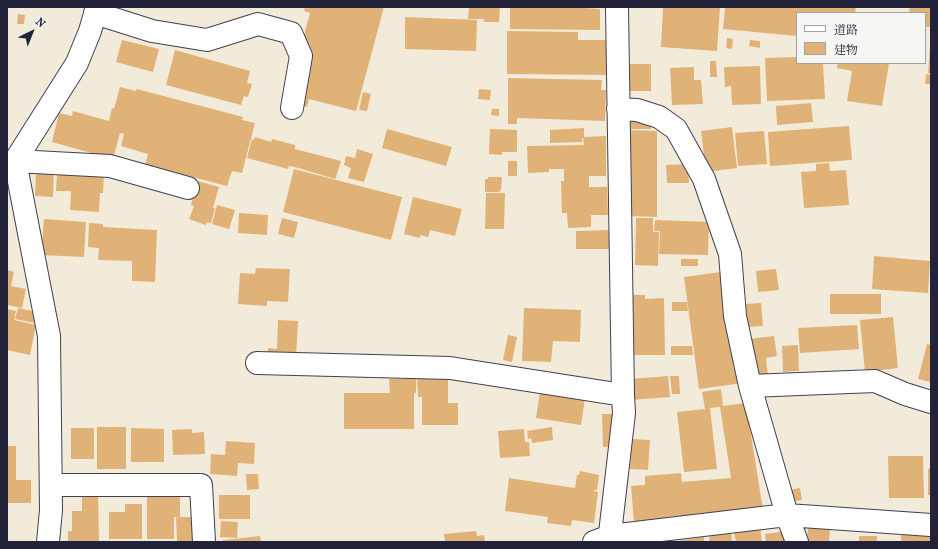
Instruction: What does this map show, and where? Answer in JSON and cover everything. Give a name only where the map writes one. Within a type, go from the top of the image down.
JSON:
[{"type":"street","points":[[617,7],[624,413],[604,540],[788,515],[931,525]]},
{"type":"street","points":[[48,542],[51,510],[49,336],[11,166],[77,63],[90,31],[96,10],[152,30],[207,40],[258,24],[291,33],[301,56],[292,108]]},
{"type":"street","points":[[618,110],[637,110],[659,117],[676,129],[704,179],[730,254],[735,316],[750,386],[797,542]]},
{"type":"street","points":[[11,166],[110,166],[188,188]]},
{"type":"street","points":[[257,363],[450,368],[623,395]]},
{"type":"street","points":[[750,386],[875,381],[905,394],[931,402]]},
{"type":"street","points":[[51,485],[201,485],[204,542]]},
{"type":"building","points":[[305,7],[384,7],[356,111],[309,99],[307,107],[286,102],[310,13],[304,11]]},
{"type":"building","points":[[469,7],[500,7],[499,22],[484,22],[484,19],[468,19]]},
{"type":"building","points":[[510,7],[584,7],[600,9],[600,30],[510,29]]},
{"type":"building","points":[[663,7],[720,7],[717,51],[661,47]]},
{"type":"building","points":[[725,7],[856,7],[855,12],[796,12],[796,36],[723,29]]},
{"type":"building","points":[[910,7],[931,7],[931,27],[926,27],[926,12],[909,12]]},
{"type":"building","points":[[18,14],[25,15],[24,24],[17,24]]},
{"type":"building","points":[[405,17],[477,20],[476,51],[405,49]]},
{"type":"building","points":[[507,31],[578,32],[578,40],[612,40],[611,52],[606,52],[606,75],[507,74]]},
{"type":"building","points":[[727,38],[733,39],[732,49],[726,48]]},
{"type":"building","points":[[122,40],[159,49],[153,72],[116,62]]},
{"type":"building","points":[[750,40],[760,41],[760,48],[749,46]]},
{"type":"building","points":[[930,46],[931,73],[928,73]]},
{"type":"building","points":[[175,50],[250,71],[247,83],[252,84],[248,97],[244,96],[241,105],[166,85]]},
{"type":"building","points":[[796,57],[796,64],[823,64],[825,99],[767,101],[765,58]]},
{"type":"building","points":[[710,61],[716,61],[717,77],[710,77]]},
{"type":"building","points":[[627,64],[651,64],[651,91],[628,91]]},
{"type":"building","points":[[838,64],[889,64],[882,106],[847,101],[852,71],[837,68]]},
{"type":"building","points":[[760,66],[761,104],[732,105],[731,86],[725,87],[724,67]]},
{"type":"building","points":[[694,67],[694,80],[701,80],[703,104],[672,105],[670,68]]},
{"type":"building","points":[[926,74],[931,75],[931,84],[925,84]]},
{"type":"building","points":[[508,78],[602,80],[601,90],[606,90],[605,121],[517,118],[517,124],[508,124]]},
{"type":"building","points":[[120,87],[136,91],[137,89],[243,117],[242,120],[255,123],[242,173],[232,171],[227,186],[145,165],[148,154],[121,146],[124,134],[120,133],[113,159],[52,142],[59,113],[72,116],[73,111],[109,121]]},
{"type":"building","points":[[479,89],[491,90],[490,100],[478,99]]},
{"type":"building","points":[[363,92],[371,94],[367,111],[359,110]]},
{"type":"building","points":[[811,103],[813,122],[777,125],[776,106]]},
{"type":"building","points":[[492,109],[499,109],[499,116],[491,115]]},
{"type":"building","points":[[651,120],[651,129],[631,129],[630,121]]},
{"type":"building","points":[[849,126],[852,160],[770,166],[768,132]]},
{"type":"building","points":[[732,127],[737,168],[706,172],[701,131]]},
{"type":"building","points":[[584,128],[584,137],[606,136],[606,176],[589,176],[589,187],[607,187],[608,215],[591,215],[591,227],[568,228],[567,213],[562,213],[561,181],[564,181],[564,169],[549,169],[549,172],[528,173],[527,146],[584,145],[583,138],[582,142],[550,143],[550,130]]},
{"type":"building","points":[[387,129],[452,147],[446,166],[382,148]]},
{"type":"building","points":[[490,129],[517,130],[517,152],[502,152],[502,155],[489,154]]},
{"type":"building","points":[[628,130],[657,131],[657,217],[627,216]]},
{"type":"building","points":[[764,131],[767,164],[738,166],[735,133]]},
{"type":"building","points":[[255,137],[271,142],[272,139],[295,145],[295,149],[341,161],[335,179],[295,167],[289,166],[288,169],[247,158],[252,139],[254,140]]},
{"type":"building","points":[[357,149],[373,154],[364,182],[348,178],[351,168],[344,165],[346,156],[355,158]]},
{"type":"building","points":[[508,161],[517,161],[517,176],[508,176]]},
{"type":"building","points":[[829,163],[830,171],[846,170],[849,205],[804,208],[801,172],[816,171],[816,164]]},
{"type":"building","points":[[688,164],[689,183],[667,183],[666,165]]},
{"type":"building","points":[[294,169],[402,197],[391,240],[283,212]]},
{"type":"building","points":[[36,171],[54,172],[53,197],[35,196]]},
{"type":"building","points":[[57,173],[104,175],[103,193],[100,193],[99,212],[70,210],[71,191],[56,191]]},
{"type":"building","points":[[488,177],[502,177],[500,192],[485,192],[485,179],[488,179]]},
{"type":"building","points":[[198,181],[219,187],[213,208],[215,208],[211,223],[207,222],[206,225],[189,219],[194,206],[191,205]]},
{"type":"building","points":[[486,193],[505,193],[504,229],[485,229]]},
{"type":"building","points":[[413,197],[462,209],[455,236],[430,230],[428,237],[420,235],[420,238],[404,234]]},
{"type":"building","points":[[217,205],[235,210],[229,229],[212,224]]},
{"type":"building","points":[[239,213],[268,215],[267,235],[238,233]]},
{"type":"building","points":[[282,218],[298,222],[294,238],[278,234]]},
{"type":"building","points":[[636,218],[653,218],[653,232],[659,232],[658,266],[635,265]]},
{"type":"building","points":[[44,219],[86,222],[84,257],[41,255]]},
{"type":"building","points":[[655,220],[709,222],[708,255],[659,254],[660,231],[654,231]]},
{"type":"building","points":[[89,223],[103,224],[103,227],[157,230],[155,282],[132,281],[132,261],[98,260],[99,248],[88,247]]},
{"type":"building","points":[[610,230],[610,249],[576,249],[576,231]]},
{"type":"building","points":[[874,256],[930,261],[928,293],[872,289]]},
{"type":"building","points":[[681,259],[698,259],[698,266],[681,266]]},
{"type":"building","points":[[256,268],[290,269],[288,302],[267,301],[267,306],[238,304],[240,273],[255,274]]},
{"type":"building","points":[[776,269],[779,290],[758,292],[756,271]]},
{"type":"building","points":[[7,270],[14,272],[11,286],[26,289],[22,308],[7,305]]},
{"type":"building","points":[[721,272],[734,370],[742,369],[743,383],[699,389],[684,277]]},
{"type":"building","points":[[830,294],[881,294],[881,314],[830,314]]},
{"type":"building","points":[[633,295],[645,295],[645,299],[664,298],[665,355],[634,355]]},
{"type":"building","points":[[672,302],[687,302],[688,311],[672,311]]},
{"type":"building","points":[[761,303],[763,326],[747,327],[746,304]]},
{"type":"building","points":[[18,308],[37,312],[34,323],[15,319]]},
{"type":"building","points":[[524,308],[581,310],[580,342],[553,341],[551,362],[522,361]]},
{"type":"building","points":[[7,309],[16,311],[14,320],[36,325],[30,355],[7,350]]},
{"type":"building","points":[[893,317],[898,368],[865,372],[860,320]]},
{"type":"building","points":[[278,320],[298,321],[296,357],[268,352],[268,348],[277,349]]},
{"type":"building","points":[[857,325],[859,349],[800,353],[798,328]]},
{"type":"building","points":[[508,335],[517,337],[512,362],[503,360]]},
{"type":"building","points":[[774,336],[777,356],[766,358],[768,376],[752,377],[748,339]]},
{"type":"building","points":[[927,344],[931,345],[931,382],[918,379]]},
{"type":"building","points":[[798,345],[799,371],[783,372],[782,346]]},
{"type":"building","points":[[671,346],[692,346],[693,355],[671,355]]},
{"type":"building","points":[[668,376],[670,397],[631,400],[630,379]]},
{"type":"building","points":[[670,376],[679,376],[680,394],[672,394]]},
{"type":"building","points":[[417,378],[448,378],[448,403],[458,403],[458,425],[422,425],[422,397],[418,397]]},
{"type":"building","points":[[389,379],[416,379],[416,393],[414,393],[414,429],[344,429],[344,393],[390,393]]},
{"type":"building","points":[[721,389],[723,406],[746,403],[763,510],[736,514],[634,522],[631,486],[645,485],[645,476],[681,473],[682,482],[731,478],[720,407],[710,408],[717,469],[684,472],[677,412],[705,409],[702,392]]},
{"type":"building","points":[[540,391],[585,398],[581,425],[536,418]]},
{"type":"building","points":[[602,414],[613,414],[614,447],[603,447]]},
{"type":"building","points":[[97,427],[126,427],[126,469],[97,469]]},
{"type":"building","points":[[552,427],[553,440],[532,443],[531,438],[528,439],[527,431]]},
{"type":"building","points":[[71,428],[94,428],[94,459],[71,459]]},
{"type":"building","points":[[131,428],[164,429],[164,462],[131,462]]},
{"type":"building","points":[[192,429],[192,433],[204,432],[205,454],[173,455],[172,430]]},
{"type":"building","points":[[524,429],[525,442],[529,442],[530,456],[500,458],[498,431]]},
{"type":"building","points":[[632,439],[650,440],[648,470],[630,469]]},
{"type":"building","points":[[226,441],[255,443],[254,464],[238,463],[237,476],[210,474],[211,454],[225,455]]},
{"type":"building","points":[[7,446],[16,446],[16,480],[31,480],[31,503],[7,503]]},
{"type":"building","points":[[888,456],[923,456],[924,498],[889,498]]},
{"type":"building","points":[[931,468],[931,495],[928,495],[928,469]]},
{"type":"building","points":[[580,471],[599,475],[597,490],[594,490],[598,492],[594,523],[572,520],[571,526],[547,523],[548,517],[505,511],[509,478],[575,488],[577,475],[579,475]]},
{"type":"building","points":[[246,474],[258,474],[259,489],[247,490]]},
{"type":"building","points":[[800,488],[802,500],[791,502],[789,490]]},
{"type":"building","points":[[98,495],[99,542],[68,542],[68,531],[72,531],[72,511],[82,511],[82,496]]},
{"type":"building","points":[[219,495],[250,495],[250,519],[219,519]]},
{"type":"building","points":[[147,497],[180,497],[180,517],[193,517],[193,541],[177,541],[176,518],[179,517],[174,517],[174,539],[147,539]]},
{"type":"building","points":[[125,504],[142,504],[142,539],[109,539],[109,512],[125,512]]},
{"type":"building","points":[[221,521],[238,522],[237,538],[220,537]]},
{"type":"building","points":[[808,527],[830,527],[829,542],[807,542]]},
{"type":"building","points":[[760,528],[762,542],[736,542],[734,532]]},
{"type":"building","points":[[476,531],[477,536],[484,535],[485,542],[445,542],[444,534]]},
{"type":"building","points":[[731,531],[732,542],[709,542],[710,533]]},
{"type":"building","points":[[786,531],[787,542],[766,542],[765,534]]},
{"type":"building","points":[[901,535],[931,535],[931,542],[901,542]]},
{"type":"building","points":[[260,536],[261,542],[223,542],[223,540]]},
{"type":"building","points":[[859,536],[877,536],[877,542],[859,542]]},
{"type":"building","points":[[704,537],[704,542],[676,541]]}]
